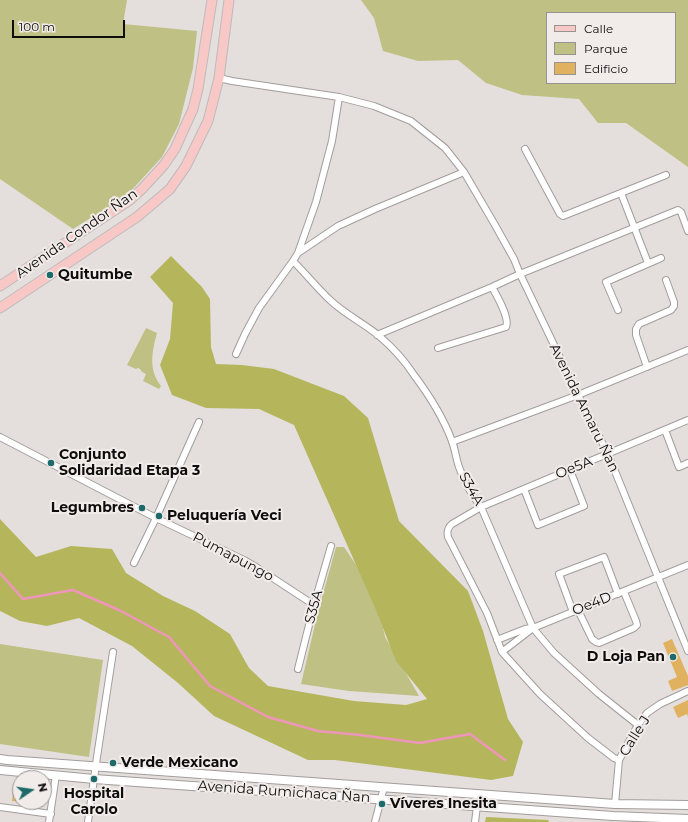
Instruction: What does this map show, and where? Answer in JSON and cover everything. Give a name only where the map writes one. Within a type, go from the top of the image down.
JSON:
[{"type":"main road","name":"Avenida Condor Ñan","points":[[0,286],[130,200],[164,165],[175,149],[195,102],[212,0]]},
{"type":"main road","name":"Avenida Condor Ñan","points":[[0,308],[137,217],[170,188],[186,166],[208,121],[219,78],[229,0]]},
{"type":"main road","name":"Avenida Rumichaca Ñan","points":[[0,759],[615,804],[688,805]]},
{"type":"main road","name":"Avenida Rumichaca Ñan","points":[[0,770],[94,779],[613,816],[688,819]]},
{"type":"street","name":"Avenida Amaru Ñan","points":[[219,78],[339,97],[374,106],[411,122],[444,148],[464,172],[514,259],[578,395],[608,454],[688,651]]},
{"type":"street","points":[[236,354],[259,308],[298,254],[316,202],[332,141],[339,97]]},
{"type":"street","points":[[525,149],[560,214],[563,216],[666,175]]},
{"type":"street","points":[[298,254],[344,223],[464,172]]},
{"type":"street","points":[[621,193],[648,263]]},
{"type":"street","points":[[378,335],[520,274],[678,210],[681,212],[688,231]]},
{"type":"street","points":[[618,310],[606,282],[661,258]]},
{"type":"street","name":"S34A","points":[[293,261],[330,301],[378,335],[414,374],[435,407],[447,430],[465,482],[470,493],[481,506],[533,628],[554,653],[599,694],[638,725]]},
{"type":"street","points":[[647,367],[636,335],[636,329],[639,324],[673,308],[674,302],[666,280]]},
{"type":"street","points":[[438,348],[506,327],[508,325],[492,287]]},
{"type":"street","points":[[452,442],[578,395],[688,350]]},
{"type":"street","name":"Oe5A","points":[[497,640],[487,613],[448,537],[447,531],[449,527],[481,506],[688,420]]},
{"type":"street","points":[[134,563],[199,422]]},
{"type":"street","points":[[664,430],[680,467],[688,464]]},
{"type":"street","name":"Pumapungo","points":[[0,436],[156,518],[256,567],[314,606]]},
{"type":"street","points":[[524,489],[538,525],[584,506],[570,470]]},
{"type":"street","name":"S35A","points":[[298,670],[331,546]]},
{"type":"street","points":[[604,557],[636,621],[637,626],[599,643],[592,640],[576,611],[559,574],[604,557]]},
{"type":"street","name":"Oe4D","points":[[502,652],[533,628],[688,565]]},
{"type":"street","points":[[533,628],[525,629],[497,640],[502,652],[540,694],[588,738],[614,758],[619,760]]},
{"type":"street","points":[[88,822],[112,652]]},
{"type":"street","name":"Calle J","points":[[615,804],[619,760],[638,725],[647,713],[660,704],[688,691]]},
{"type":"street","points":[[49,822],[56,775]]},
{"type":"street","points":[[375,822],[384,787]]},
{"type":"street","points":[[475,822],[477,806]]},
{"type":"street","points":[[0,807],[51,814]]},
{"type":"green space","points":[[0,0],[127,0],[123,24],[197,31],[193,68],[179,124],[162,157],[130,192],[73,229],[0,179]]},
{"type":"green space","points":[[361,0],[688,0],[688,167],[626,123],[598,123],[579,99],[522,95],[486,83],[458,60],[418,61],[383,51],[374,18]]},
{"type":"green space","points":[[146,328],[157,333],[152,360],[154,374],[161,386],[159,389],[143,381],[146,374],[140,369],[127,365]]},
{"type":"green space","points":[[336,547],[344,547],[369,584],[379,608],[385,637],[419,696],[349,691],[301,684],[318,612]]},
{"type":"green space","points":[[0,644],[103,660],[89,757],[0,744]]},
{"type":"shaded area","points":[[171,256],[202,287],[210,299],[211,347],[216,364],[242,365],[274,369],[344,396],[368,418],[399,521],[468,591],[483,631],[508,719],[523,742],[513,776],[491,780],[335,760],[308,760],[214,716],[178,683],[132,646],[79,618],[47,626],[20,621],[0,611],[0,519],[36,557],[71,546],[112,549],[126,573],[163,596],[195,611],[230,634],[249,668],[268,686],[354,701],[406,705],[427,699],[396,661],[376,610],[294,425],[259,409],[206,408],[172,395],[160,365],[170,339],[173,303],[150,277]]},
{"type":"shaded area","points":[[486,817],[548,820],[549,822],[485,822]]},
{"type":"building","points":[[672,639],[688,676],[688,685],[672,691],[668,681],[677,677],[663,643]]},
{"type":"building","points":[[688,700],[688,717],[687,714],[678,718],[673,707]]},
{"type":"waterway","points":[[0,573],[23,599],[73,590],[119,610],[169,637],[210,686],[268,717],[318,731],[420,743],[470,734],[505,760]]},
{"type":"place","name":"Quitumbe","points":[[50,275]]},
{"type":"place","name":"Conjunto Solidaridad Etapa 3","points":[[51,463]]},
{"type":"place","name":"Legumbres","points":[[142,508]]},
{"type":"place","name":"Peluquería Veci","points":[[159,516]]},
{"type":"place","name":"D Loja Pan","points":[[673,657]]},
{"type":"place","name":"Verde Mexicano","points":[[113,763]]},
{"type":"place","name":"Hospital Carolo","points":[[94,779]]},
{"type":"place","name":"Víveres Inesita","points":[[382,804]]}]
